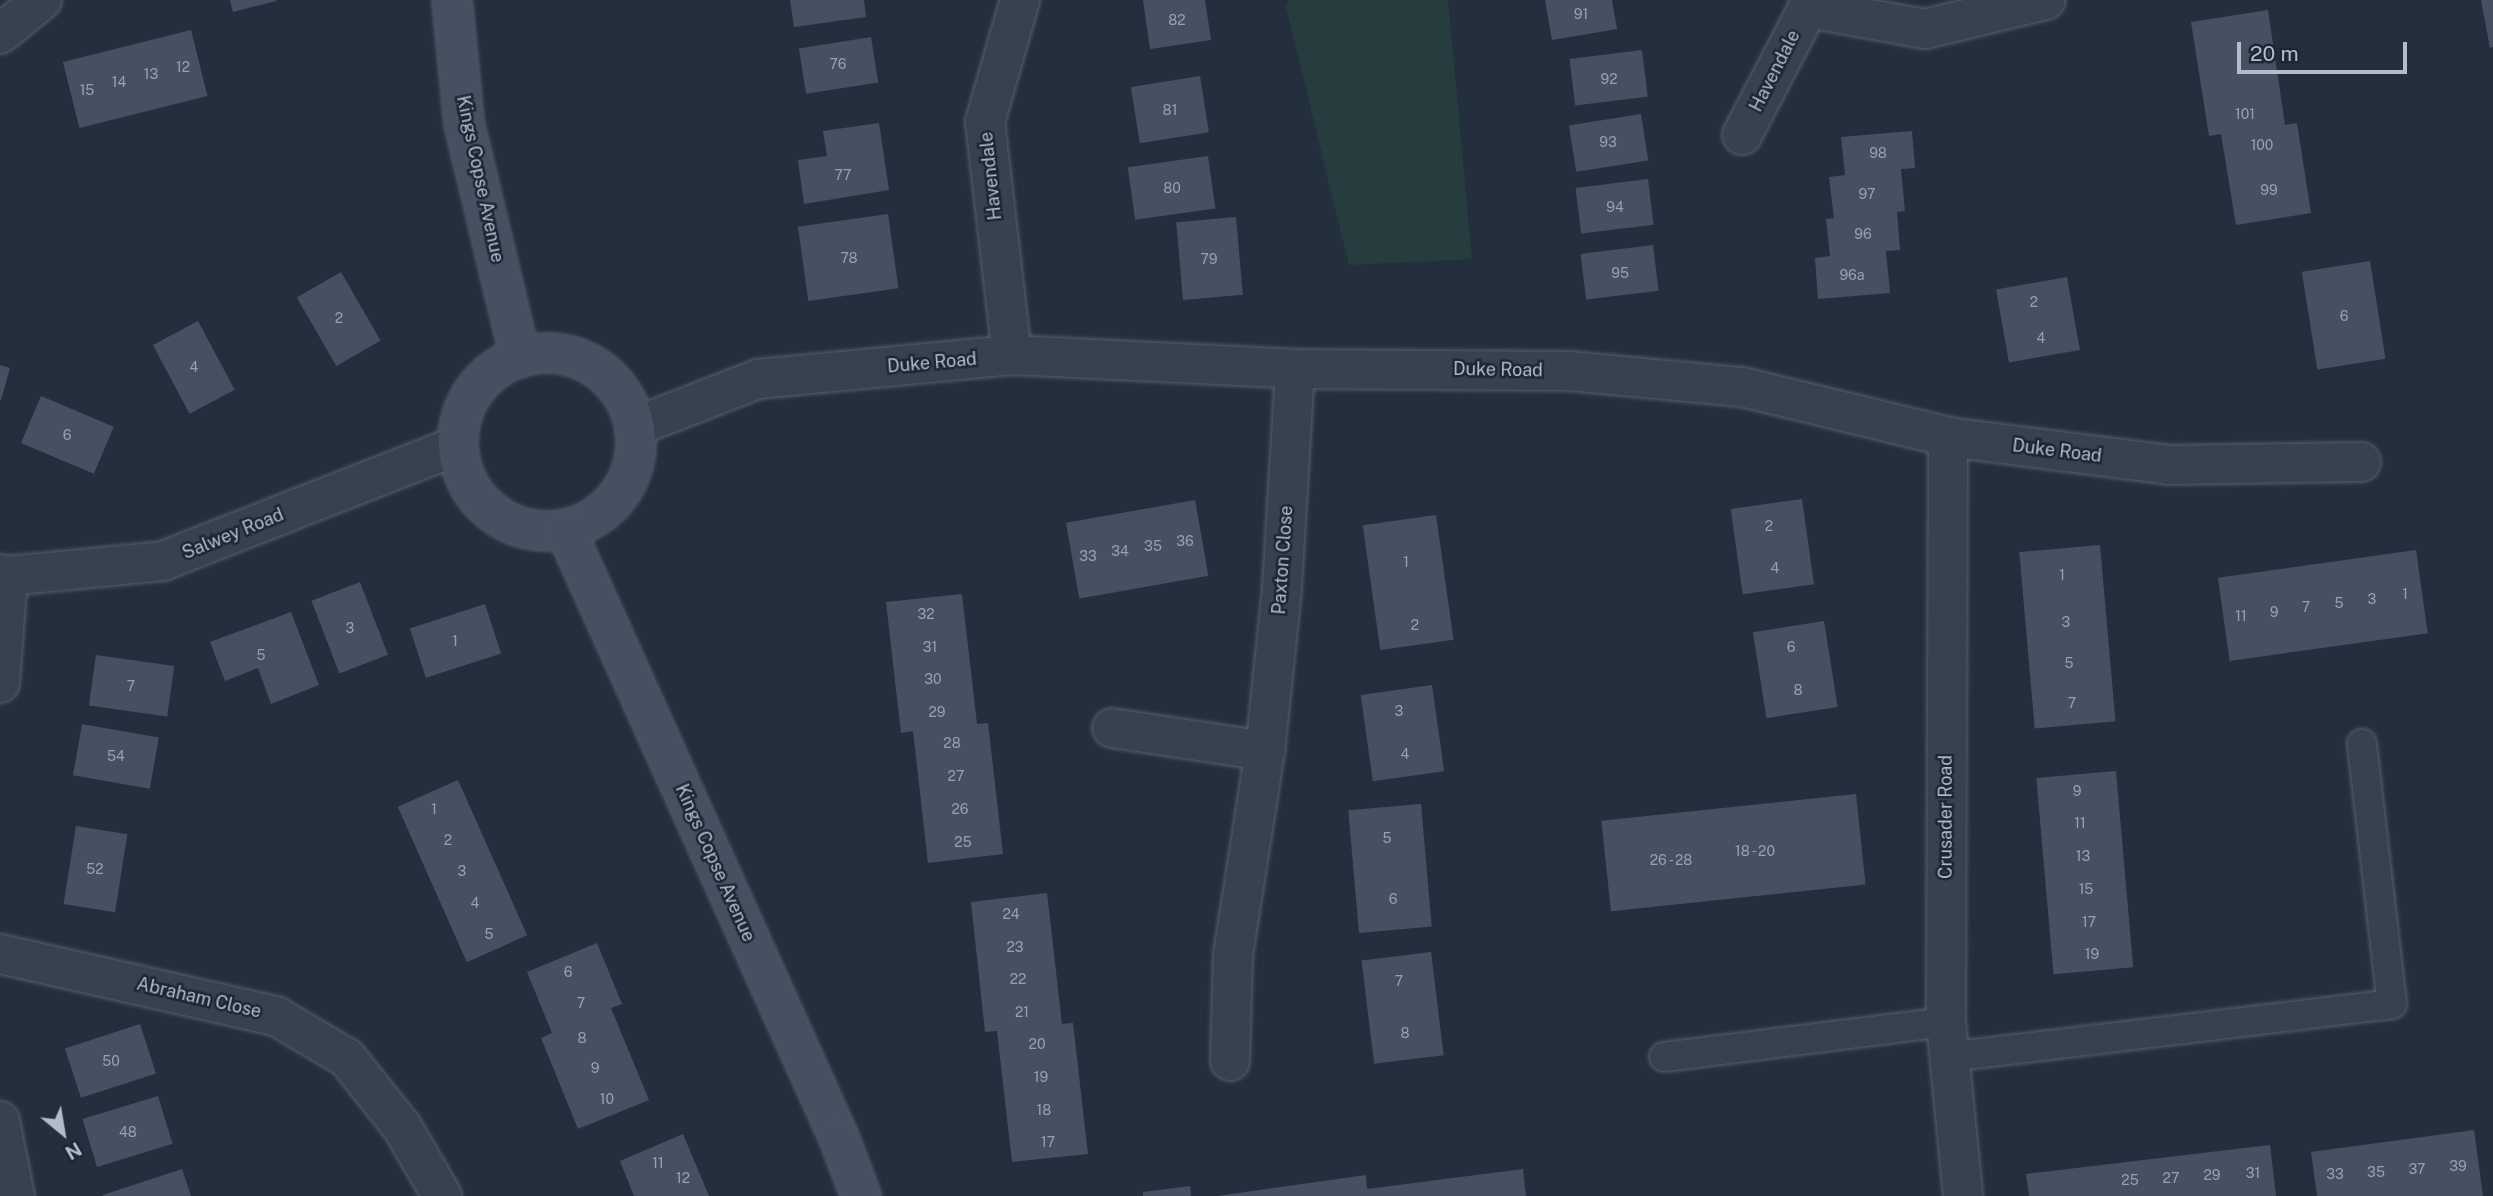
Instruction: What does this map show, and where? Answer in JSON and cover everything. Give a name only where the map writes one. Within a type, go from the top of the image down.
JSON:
[{"type":"street","points":[[0,34],[43,0]]},
{"type":"street","name":"Kings Copse Avenue","points":[[452,0],[464,123],[520,357]]},
{"type":"street","name":"Havendale","points":[[1012,355],[985,122],[1020,0]]},
{"type":"street","name":"Havendale","points":[[1742,135],[1808,4],[1925,29],[2046,0]]},
{"type":"street","points":[[551,352],[581,358],[608,374],[627,400],[637,426],[637,457],[626,486],[606,511],[566,531],[534,532],[504,522],[480,503],[464,475],[456,446],[458,426],[470,396],[490,373],[520,357],[551,352]]},
{"type":"street","name":"Duke Road","points":[[637,426],[758,379],[1012,355],[1295,369],[1569,371],[1742,387],[1948,437],[2169,466],[2361,462]]},
{"type":"street","name":"Paxton Close","points":[[1230,1061],[1233,955],[1265,751],[1282,588],[1295,369]]},
{"type":"street","name":"Crusader Road","points":[[1948,437],[1947,1039],[1963,1196]]},
{"type":"street","name":"Salwey Road","points":[[4,575],[163,561],[456,446]]},
{"type":"street","name":"Kings Copse Avenue","points":[[566,531],[839,1138],[861,1196]]},
{"type":"street","points":[[0,683],[4,575]]},
{"type":"street","points":[[1112,729],[1265,751]]},
{"type":"street","name":"Abraham Close","points":[[0,954],[276,1016],[347,1058],[402,1127],[442,1196]]},
{"type":"street","points":[[0,1121],[15,1196]]},
{"type":"lane","points":[[1664,1057],[1947,1039],[2392,1004],[2362,744]]},
{"type":"green space","points":[[1289,0],[1448,0],[1472,259],[1349,265],[1286,7]]},
{"type":"building","points":[[230,0],[276,0],[276,1],[233,12]]},
{"type":"building","points":[[790,0],[864,0],[866,17],[794,27]]},
{"type":"building","points":[[1143,0],[1205,0],[1211,40],[1150,49]]},
{"type":"building","points":[[1545,0],[1612,0],[1617,29],[1552,40]]},
{"type":"building","points":[[2481,0],[2493,0],[2493,47],[2490,48]]},
{"type":"building","points":[[2268,10],[2285,125],[2297,123],[2311,213],[2236,225],[2221,134],[2209,136],[2191,22]]},
{"type":"building","points":[[191,30],[207,96],[79,128],[63,62]]},
{"type":"building","points":[[871,37],[878,82],[806,94],[799,48]]},
{"type":"building","points":[[1642,50],[1648,97],[1575,106],[1570,59]]},
{"type":"building","points":[[1200,76],[1209,132],[1140,143],[1131,87]]},
{"type":"building","points":[[1641,114],[1648,160],[1576,172],[1569,125]]},
{"type":"building","points":[[879,123],[889,190],[804,204],[798,160],[827,156],[823,131]]},
{"type":"building","points":[[1912,131],[1915,168],[1901,169],[1905,211],[1897,212],[1900,250],[1886,251],[1890,293],[1818,299],[1815,258],[1830,256],[1826,219],[1834,218],[1829,177],[1845,175],[1841,137]]},
{"type":"building","points":[[1208,156],[1215,208],[1135,220],[1128,167]]},
{"type":"building","points":[[1648,179],[1654,225],[1581,234],[1576,188]]},
{"type":"building","points":[[888,214],[898,288],[808,301],[798,227]]},
{"type":"building","points":[[1236,217],[1243,295],[1183,300],[1176,222]]},
{"type":"building","points":[[1653,245],[1659,291],[1586,300],[1581,254]]},
{"type":"building","points":[[2370,261],[2385,359],[2317,370],[2302,272]]},
{"type":"building","points":[[341,272],[380,340],[336,366],[297,298]]},
{"type":"building","points":[[2067,277],[2080,350],[2009,362],[1996,290]]},
{"type":"building","points":[[198,321],[235,390],[190,414],[153,345]]},
{"type":"building","points":[[0,365],[10,368],[1,400],[0,400]]},
{"type":"building","points":[[41,396],[114,427],[94,474],[21,443]]},
{"type":"building","points":[[1802,499],[1814,584],[1743,594],[1731,509]]},
{"type":"building","points":[[1195,500],[1208,576],[1079,599],[1066,523]]},
{"type":"building","points":[[1436,515],[1454,640],[1380,650],[1363,525]]},
{"type":"building","points":[[2100,545],[2115,721],[2035,728],[2019,552]]},
{"type":"building","points":[[2416,550],[2428,633],[2230,661],[2218,578]]},
{"type":"building","points":[[360,582],[388,655],[339,673],[311,601]]},
{"type":"building","points":[[962,594],[977,724],[988,723],[1003,854],[928,863],[913,731],[901,733],[886,602]]},
{"type":"building","points":[[485,604],[501,653],[426,678],[410,628]]},
{"type":"building","points":[[291,612],[319,685],[271,704],[258,668],[225,681],[210,642]]},
{"type":"building","points":[[1824,621],[1838,707],[1766,718],[1753,632]]},
{"type":"building","points":[[96,655],[174,666],[167,716],[89,706]]},
{"type":"building","points":[[1432,685],[1444,771],[1373,781],[1361,695]]},
{"type":"building","points":[[82,724],[159,738],[150,789],[73,775]]},
{"type":"building","points":[[2116,771],[2133,967],[2053,974],[2036,778]]},
{"type":"building","points":[[458,780],[527,935],[467,962],[398,807]]},
{"type":"building","points":[[1856,794],[1866,885],[1611,911],[1601,821]]},
{"type":"building","points":[[1421,804],[1432,927],[1359,933],[1348,810]]},
{"type":"building","points":[[76,826],[127,834],[115,912],[64,904]]},
{"type":"building","points":[[1047,893],[1062,1024],[1073,1023],[1088,1154],[1012,1162],[997,1031],[985,1032],[971,902]]},
{"type":"building","points":[[597,943],[622,1004],[611,1008],[649,1100],[578,1129],[541,1038],[552,1033],[527,972]]},
{"type":"building","points":[[1431,952],[1444,1055],[1374,1064],[1362,961]]},
{"type":"building","points":[[140,1024],[156,1073],[81,1098],[65,1048]]},
{"type":"building","points":[[158,1096],[173,1144],[97,1167],[82,1119]]},
{"type":"building","points":[[2474,1130],[2483,1196],[2317,1196],[2311,1152]]},
{"type":"building","points":[[683,1134],[709,1196],[634,1196],[620,1161]]},
{"type":"building","points":[[2270,1145],[2276,1196],[2029,1196],[2026,1174]]},
{"type":"building","points":[[182,1169],[191,1196],[103,1196],[103,1195]]},
{"type":"building","points":[[1523,1169],[1526,1196],[1217,1196],[1366,1175],[1367,1189]]},
{"type":"building","points":[[1190,1186],[1191,1196],[1143,1196],[1143,1192]]}]
